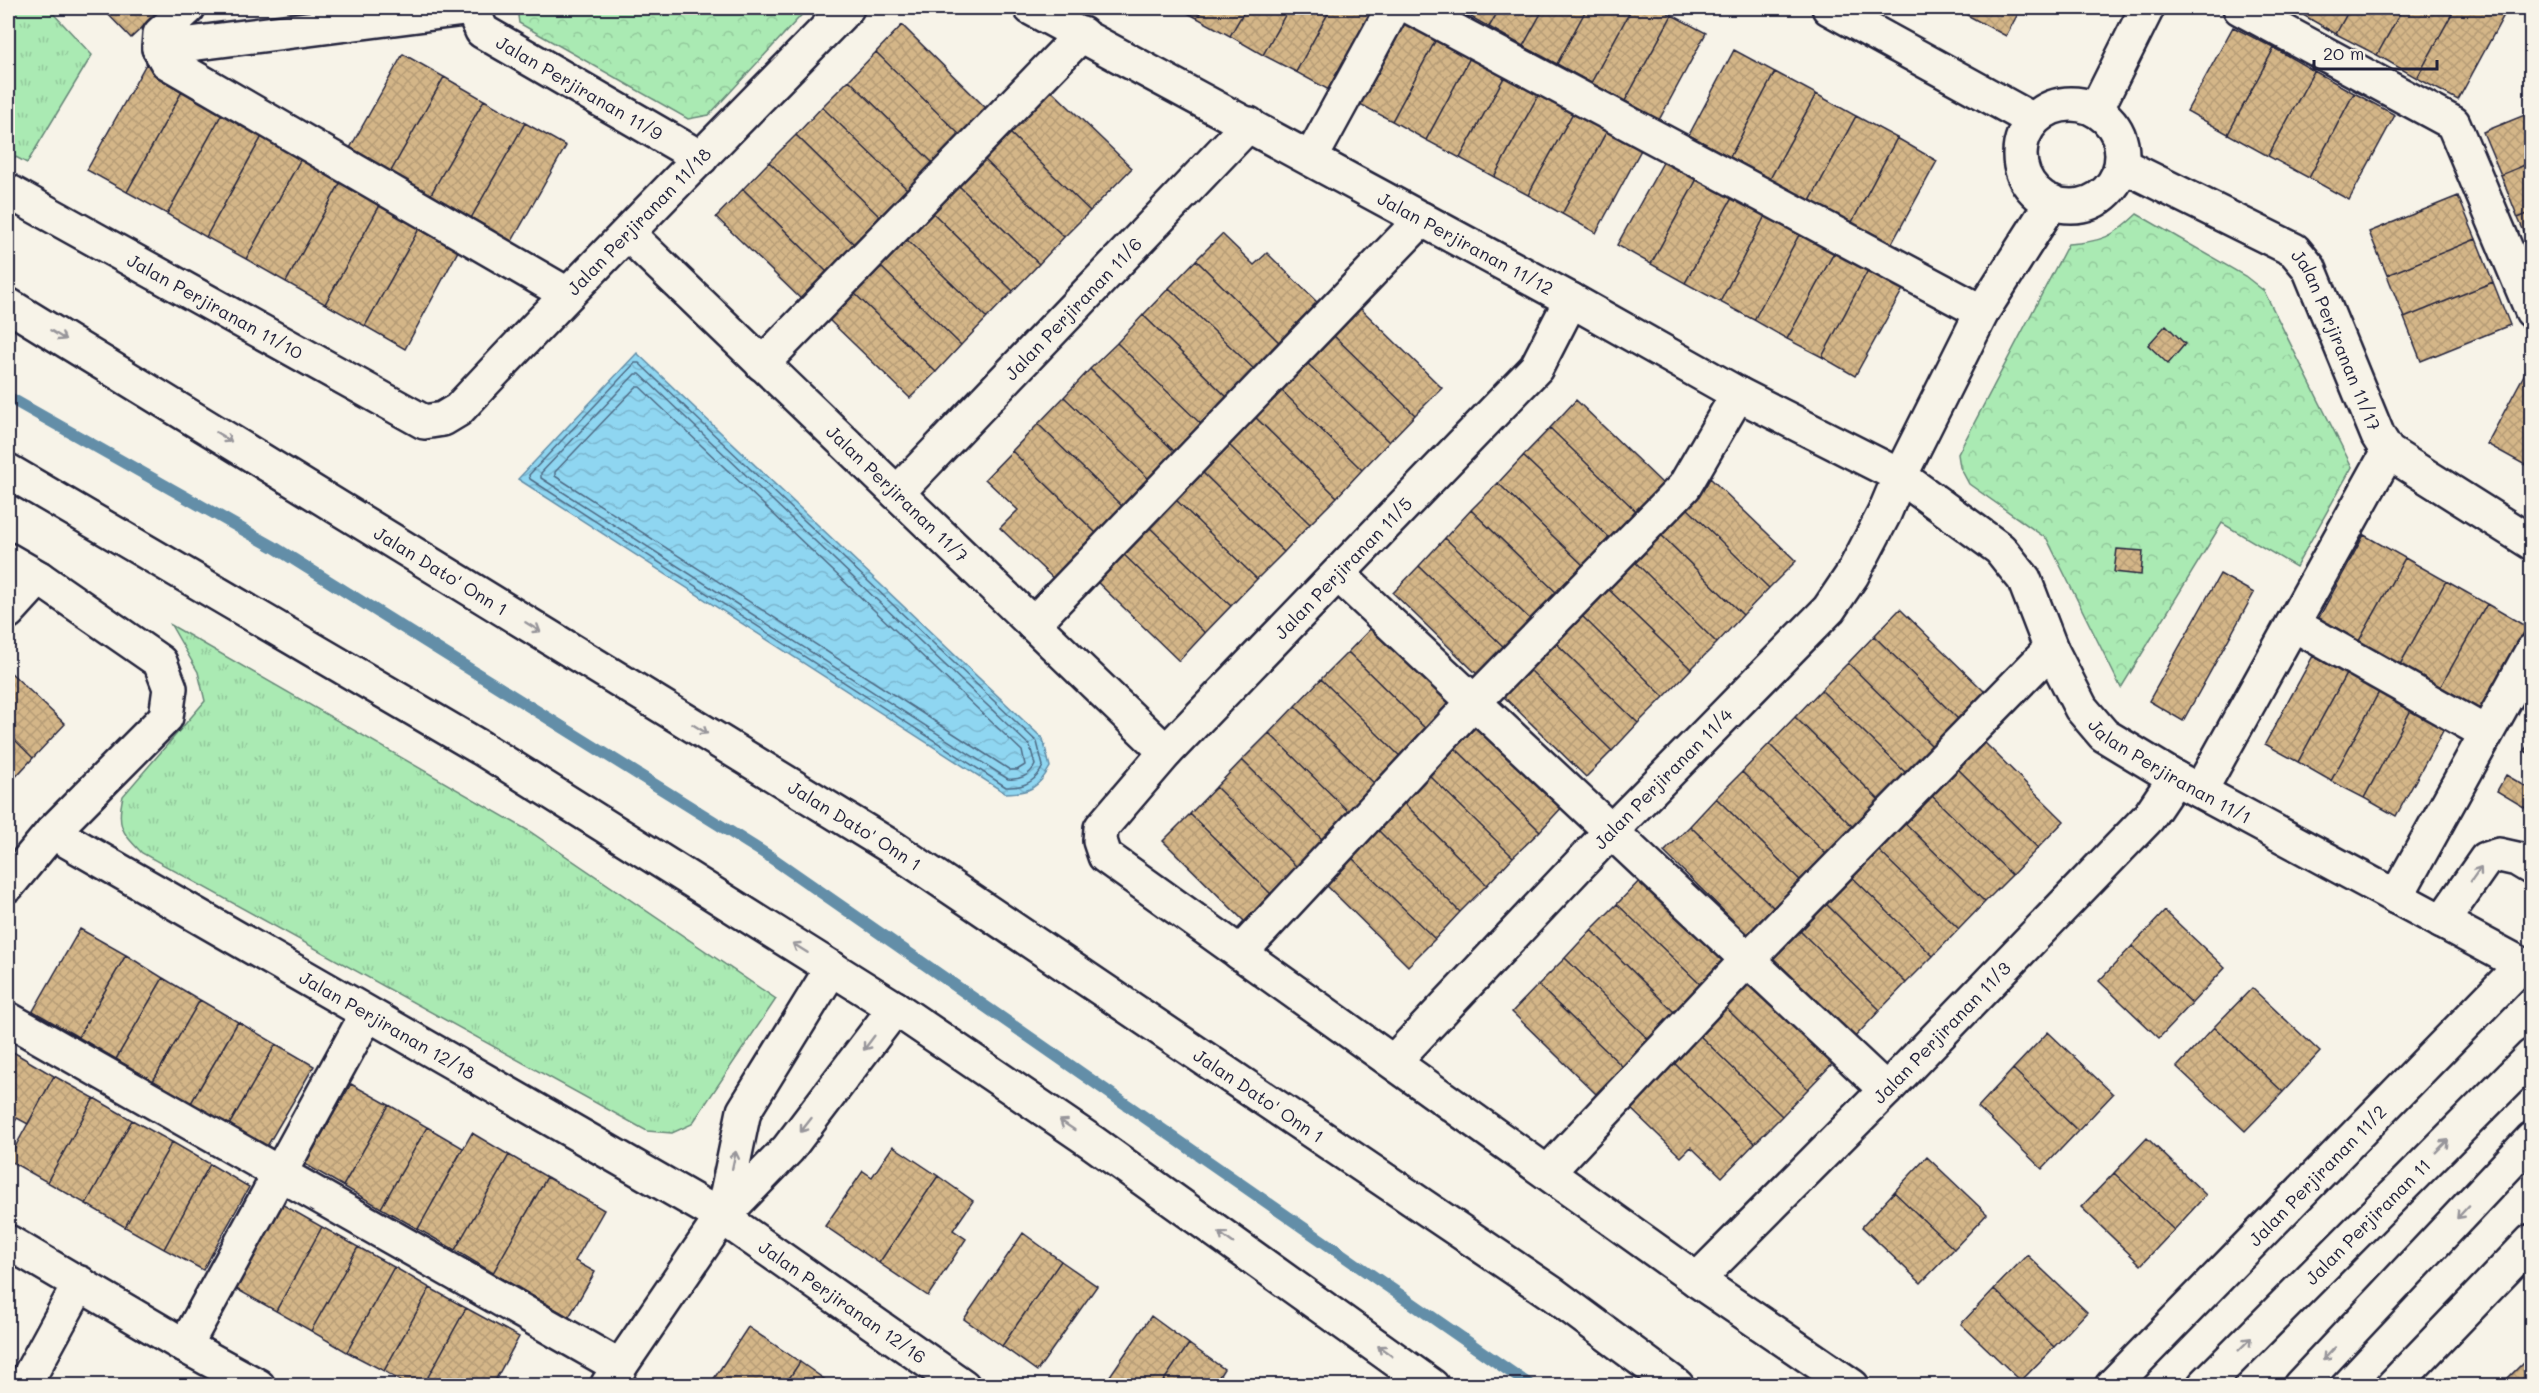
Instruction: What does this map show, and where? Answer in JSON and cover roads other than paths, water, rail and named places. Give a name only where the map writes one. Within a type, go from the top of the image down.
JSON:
[{"type":"street","points":[[188,8],[160,34],[159,48],[167,62],[567,294]]},
{"type":"street","points":[[159,48],[472,8]]},
{"type":"street","name":"Jalan Perjiranan 11/9","points":[[472,8],[482,31],[701,158]]},
{"type":"street","name":"Jalan Perjiranan 11/18","points":[[424,422],[443,419],[458,410],[567,294],[847,8]]},
{"type":"street","name":"Jalan Perjiranan 11/12","points":[[1031,8],[1249,124],[1738,394],[1900,476]]},
{"type":"street","points":[[1311,158],[1393,8]]},
{"type":"street","points":[[1412,8],[1982,312]]},
{"type":"street","points":[[1829,8],[2033,120]]},
{"type":"street","points":[[2096,110],[2147,8]]},
{"type":"street","points":[[2240,8],[2453,123],[2532,311]]},
{"type":"street","points":[[762,364],[1082,34]]},
{"type":"street","points":[[2063,104],[2080,104],[2096,110],[2108,120],[2118,133],[2122,148],[2122,165],[2117,179],[2108,191],[2096,200],[2082,205],[2066,206],[2052,202],[2038,194],[2027,181],[2021,166],[2020,149],[2033,120],[2047,110],[2063,104]]},
{"type":"street","name":"Jalan Perjiranan 11/6","points":[[897,494],[1249,124]]},
{"type":"street","name":"Jalan Perjiranan 11/17","points":[[2122,165],[2294,250],[2309,268],[2378,435],[2388,452],[2532,543]]},
{"type":"street","name":"Jalan Perjiranan 11/10","points":[[8,191],[424,422]]},
{"type":"street","name":"Jalan Perjiranan 11/4","points":[[1394,1061],[1612,830],[1829,609],[1852,575],[1884,514],[1900,476],[1982,312],[2052,202]]},
{"type":"street","points":[[1033,624],[1422,219]]},
{"type":"street","name":"Jalan Perjiranan 11/7","points":[[628,234],[1166,752]]},
{"type":"street","name":"Jalan Perjiranan 11/5","points":[[1240,953],[1106,856],[1100,841],[1101,828],[1166,752],[1536,368],[1571,300]]},
{"type":"street","name":"Jalan Dato' Onn 1","points":[[8,305],[893,848],[1553,1294],[1677,1386]]},
{"type":"street","points":[[1738,394],[1684,487],[1473,703],[1240,953],[1697,1280],[1852,1386]]},
{"type":"street","name":"Jalan Perjiranan 11/3","points":[[1697,1280],[1886,1090],[2148,818],[2188,784],[2293,624],[2388,452]]},
{"type":"street","points":[[8,471],[481,748],[895,1008],[1092,1142],[1432,1386]]},
{"type":"street","name":"Jalan Perjiranan 11/1","points":[[1900,476],[2000,549],[2024,579],[2051,649],[2081,708],[2104,735],[2188,784],[2527,967]]},
{"type":"street","points":[[8,560],[39,578],[160,662],[170,688],[166,717],[52,832],[8,885]]},
{"type":"street","points":[[1338,574],[1886,1090]]},
{"type":"street","points":[[8,612],[39,578]]},
{"type":"street","points":[[2293,624],[2486,733]]},
{"type":"street","points":[[1548,1172],[1748,959],[2051,649]]},
{"type":"street","points":[[2396,897],[2532,651]]},
{"type":"street","name":"Jalan Perjiranan 12/18","points":[[52,832],[722,1217]]},
{"type":"street","points":[[2442,922],[2486,859],[2499,855],[2517,859],[2532,868]]},
{"type":"street","name":"Jalan Perjiranan 11/2","points":[[2112,1386],[2527,967]]},
{"type":"street","points":[[722,1217],[744,1111],[832,968]]},
{"type":"street","points":[[8,1019],[279,1174],[614,1376],[722,1217],[788,1149],[895,1008]]},
{"type":"street","points":[[185,1346],[368,1014]]},
{"type":"street","name":"Jalan Perjiranan 11","points":[[2204,1386],[2532,1056]]},
{"type":"street","points":[[2300,1386],[2532,1139]]},
{"type":"street","name":"Jalan Perjiranan 12/16","points":[[722,1217],[963,1386]]},
{"type":"street","points":[[2393,1386],[2532,1241]]},
{"type":"street","points":[[8,1242],[258,1386]]},
{"type":"street","points":[[24,1386],[80,1283]]},
{"type":"water","points":[[637,353],[1043,739],[1050,767],[1037,785],[1026,791],[1005,793],[518,479]]},
{"type":"waterway","points":[[8,397],[274,547],[769,856],[1531,1386]]}]
